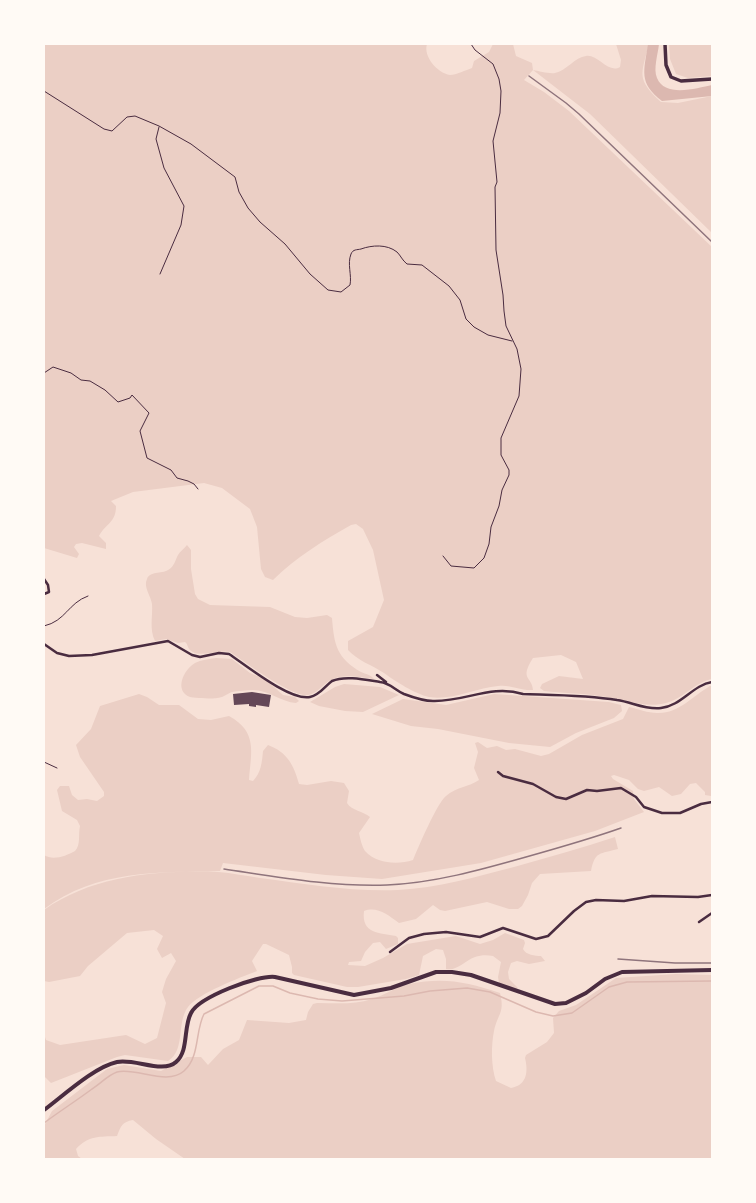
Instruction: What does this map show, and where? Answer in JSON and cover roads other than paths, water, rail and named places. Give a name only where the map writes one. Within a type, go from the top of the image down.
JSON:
[{"type":"main road","points":[[666,44],[666,65],[671,77],[681,81],[712,79]]},
{"type":"main road","points":[[44,1110],[72,1088],[108,1064],[125,1061],[169,1066],[177,1062],[184,1047],[188,1019],[193,1010],[224,990],[262,977],[274,977],[354,995],[391,988],[436,972],[452,972],[471,975],[555,1004],[561,1004],[586,993],[605,979],[622,972],[712,970]]},
{"type":"street","points":[[44,579],[49,592],[44,594]]},
{"type":"street","points":[[44,644],[57,653],[69,656],[92,655],[168,641],[192,655],[200,657],[223,652],[229,654],[283,690],[299,697],[312,697],[333,681],[340,679],[386,682]]},
{"type":"street","points":[[377,675],[404,694],[432,701],[469,697],[486,691],[509,690],[522,694],[617,700],[646,708],[662,708],[681,701],[703,685],[712,682]]},
{"type":"street","points":[[498,772],[503,776],[533,784],[556,798],[566,799],[587,790],[597,791],[621,788],[636,797],[644,807],[662,813],[680,813],[700,804],[712,802]]},
{"type":"street","points":[[390,952],[409,938],[424,934],[446,932],[480,937],[503,928],[536,939],[548,936],[574,911],[586,902],[596,900],[624,901],[652,896],[698,897],[712,895]]},
{"type":"street","points":[[699,922],[712,913]]},
{"type":"lane","points":[[44,626],[61,619],[77,602],[88,596]]},
{"type":"waterway","points":[[44,1123],[114,1073],[125,1071],[160,1077],[169,1077],[184,1071],[193,1059],[199,1028],[204,1014],[259,986],[273,986],[290,993],[318,999],[342,1001],[404,996],[430,991],[467,988],[490,992],[536,1012],[553,1016],[572,1013],[609,987],[627,982],[712,981]]},
{"type":"railway","points":[[529,76],[579,114],[712,242]]},
{"type":"railway","points":[[224,869],[325,883],[366,885],[405,884],[440,879],[509,862],[621,828]]},
{"type":"railway","points":[[618,959],[675,963],[712,963]]}]
